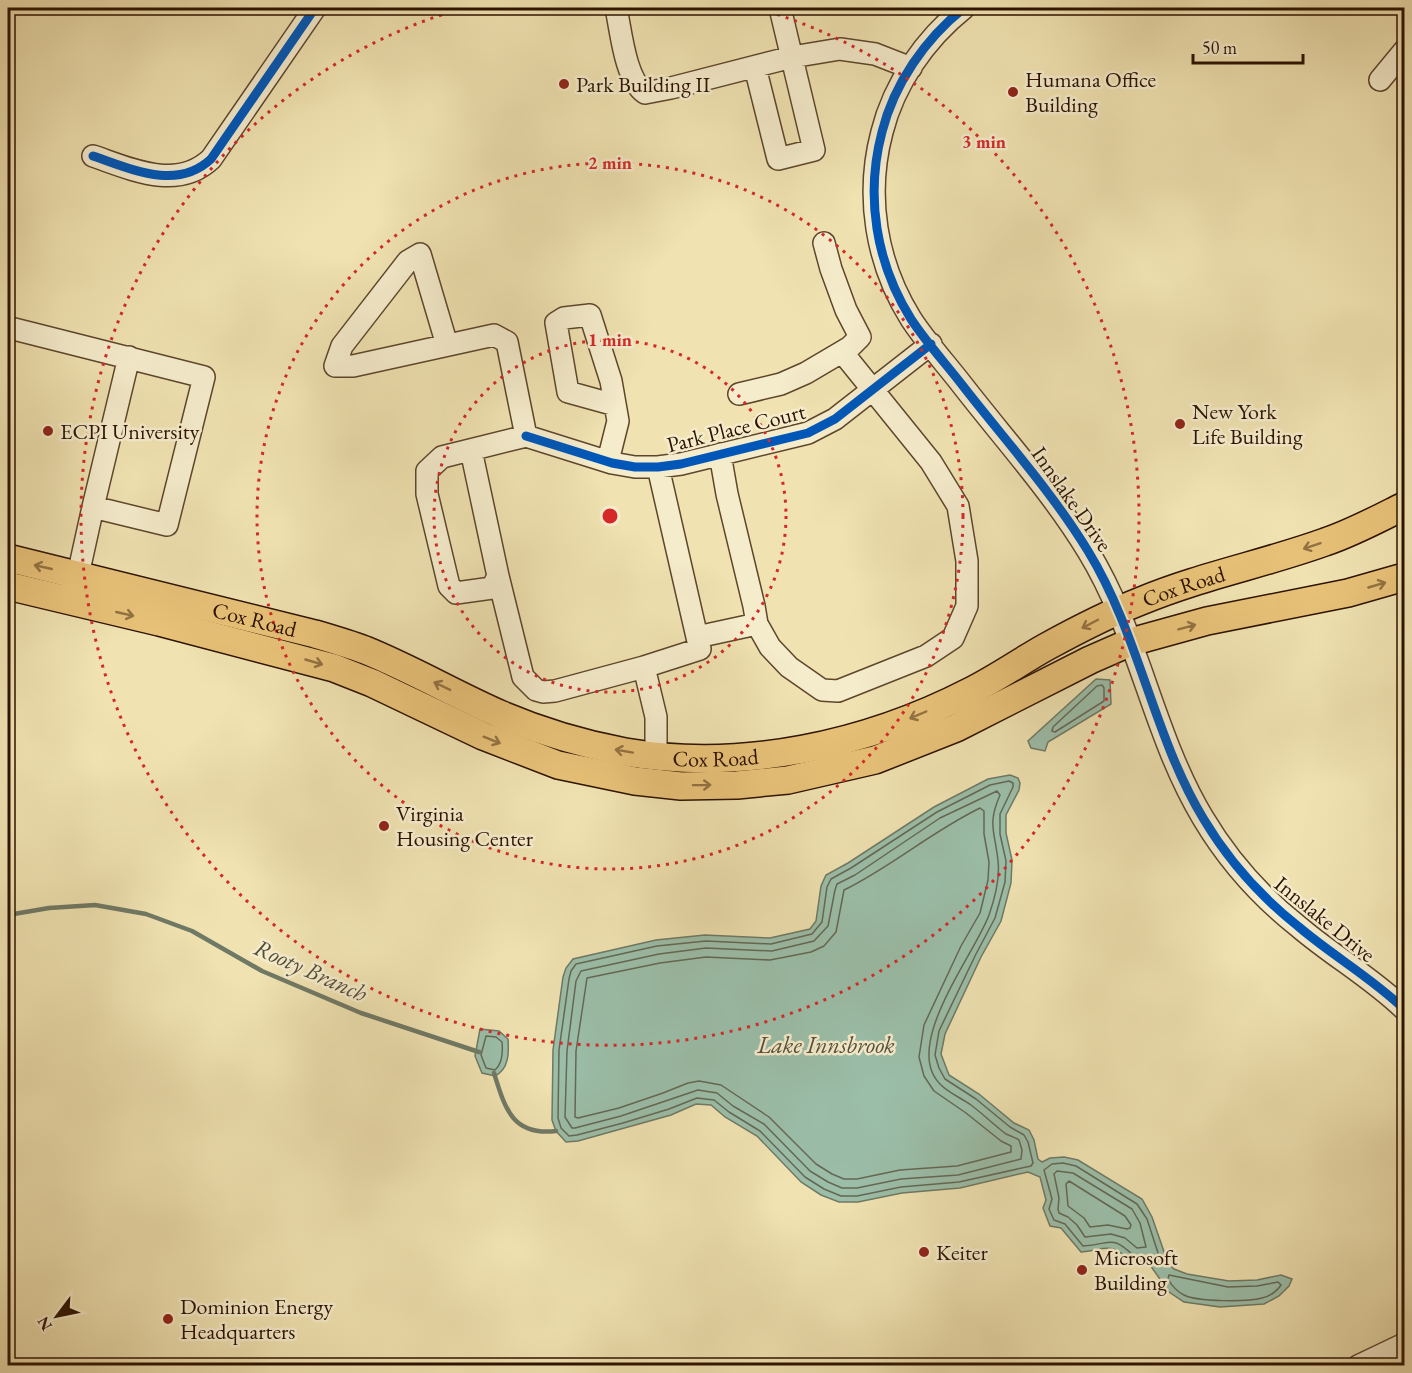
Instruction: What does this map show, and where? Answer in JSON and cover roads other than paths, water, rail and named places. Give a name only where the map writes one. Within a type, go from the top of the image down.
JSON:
[{"type":"main road","name":"Cox Road","points":[[8,558],[315,634],[362,649],[501,714],[547,733],[580,742],[656,756],[706,759],[743,758],[785,753],[850,739],[899,723],[952,701],[1047,647],[1117,611],[1192,582],[1324,543],[1404,506]]},
{"type":"main road","name":"Cox Road","points":[[8,586],[159,622],[334,668],[372,683],[483,736],[558,765],[635,781],[681,786],[737,785],[788,780],[875,760],[956,728],[1089,660],[1131,642],[1208,621],[1293,606],[1404,577]]},
{"type":"street","points":[[93,156],[160,176],[186,174],[202,167],[211,159],[315,8]]},
{"type":"street","points":[[616,8],[630,74],[637,88],[645,93],[792,57],[840,49],[875,54],[911,68]]},
{"type":"street","points":[[754,67],[778,159],[814,150],[780,8]]},
{"type":"street","name":"Innslake Drive","points":[[964,8],[936,34],[911,68],[891,102],[879,141],[875,168],[874,212],[885,264],[892,282],[912,320],[1073,528],[1103,577],[1131,642],[1178,770],[1204,819],[1225,851],[1270,902],[1300,929],[1381,987],[1404,1009]]},
{"type":"street","points":[[1380,80],[1404,51]]},
{"type":"street","points":[[739,394],[781,384],[806,373],[845,350],[860,338],[843,300],[824,243]]},
{"type":"street","points":[[447,345],[420,254],[408,261],[342,346],[335,366],[353,366],[494,335],[507,342],[526,436],[442,458],[427,471],[427,494],[449,586],[456,593],[492,588],[498,576]]},
{"type":"street","points":[[8,332],[129,357],[204,376],[167,525],[93,507]]},
{"type":"street","name":"Park Place Court","points":[[526,436],[635,467],[658,467],[720,454],[808,433],[835,419],[931,345]]},
{"type":"street","points":[[720,454],[757,624],[770,646],[789,667],[822,690],[838,691],[926,656],[953,638],[967,606],[967,561],[958,506],[931,462],[850,364],[845,350]]},
{"type":"street","points":[[68,601],[78,575],[129,357]]},
{"type":"street","points":[[608,461],[618,421],[615,405]]},
{"type":"street","points":[[471,450],[498,576],[523,677],[536,690],[555,691],[700,649],[658,467]]},
{"type":"street","points":[[697,637],[757,624]]},
{"type":"street","points":[[644,667],[656,717],[656,756]]},
{"type":"street","points":[[1358,1365],[1404,1344]]},
{"type":"water","points":[[1096,679],[1110,680],[1111,704],[1048,742],[1045,751],[1031,748],[1028,741]]},
{"type":"water","name":"Lake Innsbrook","points":[[1010,775],[1018,778],[1020,783],[1019,790],[1006,815],[1006,833],[1012,860],[1011,883],[1001,921],[981,957],[945,1034],[941,1054],[949,1075],[979,1094],[1014,1123],[1029,1130],[1034,1140],[1038,1159],[1042,1162],[1050,1158],[1064,1157],[1078,1160],[1142,1199],[1152,1217],[1168,1263],[1174,1269],[1187,1274],[1229,1281],[1257,1280],[1281,1275],[1292,1279],[1289,1286],[1279,1296],[1264,1304],[1220,1307],[1184,1302],[1169,1292],[1150,1265],[1141,1262],[1132,1263],[1119,1252],[1109,1248],[1081,1252],[1061,1228],[1050,1226],[1043,1208],[1046,1200],[1040,1177],[1028,1172],[960,1188],[902,1193],[858,1202],[839,1202],[821,1195],[801,1182],[757,1136],[725,1117],[711,1105],[696,1104],[671,1115],[578,1141],[566,1142],[556,1131],[552,1120],[553,1050],[563,977],[573,959],[656,940],[705,935],[770,938],[810,929],[816,921],[821,886],[826,875],[934,807],[988,779]]},
{"type":"water","points":[[480,1029],[499,1031],[508,1039],[506,1065],[495,1076],[482,1073],[475,1056]]},
{"type":"waterway","name":"Rooty Branch","points":[[8,915],[49,908],[95,905],[146,914],[192,931],[262,971],[361,1013],[479,1052]]},
{"type":"waterway","name":"Rooty Branch","points":[[494,1073],[507,1108],[520,1124],[529,1129],[556,1131]]},
{"type":"place","name":"Park Building II","points":[[564,84]]},
{"type":"place","name":"Humana Office Building","points":[[1013,92]]},
{"type":"place","name":"New York Life Building","points":[[1180,424]]},
{"type":"place","name":"ECPI University","points":[[48,431]]},
{"type":"place","name":"Virginia Housing Center","points":[[384,826]]},
{"type":"place","name":"Keiter","points":[[924,1252]]},
{"type":"place","name":"Microsoft Building","points":[[1082,1270]]},
{"type":"place","name":"Dominion Energy Headquarters","points":[[168,1319]]}]
